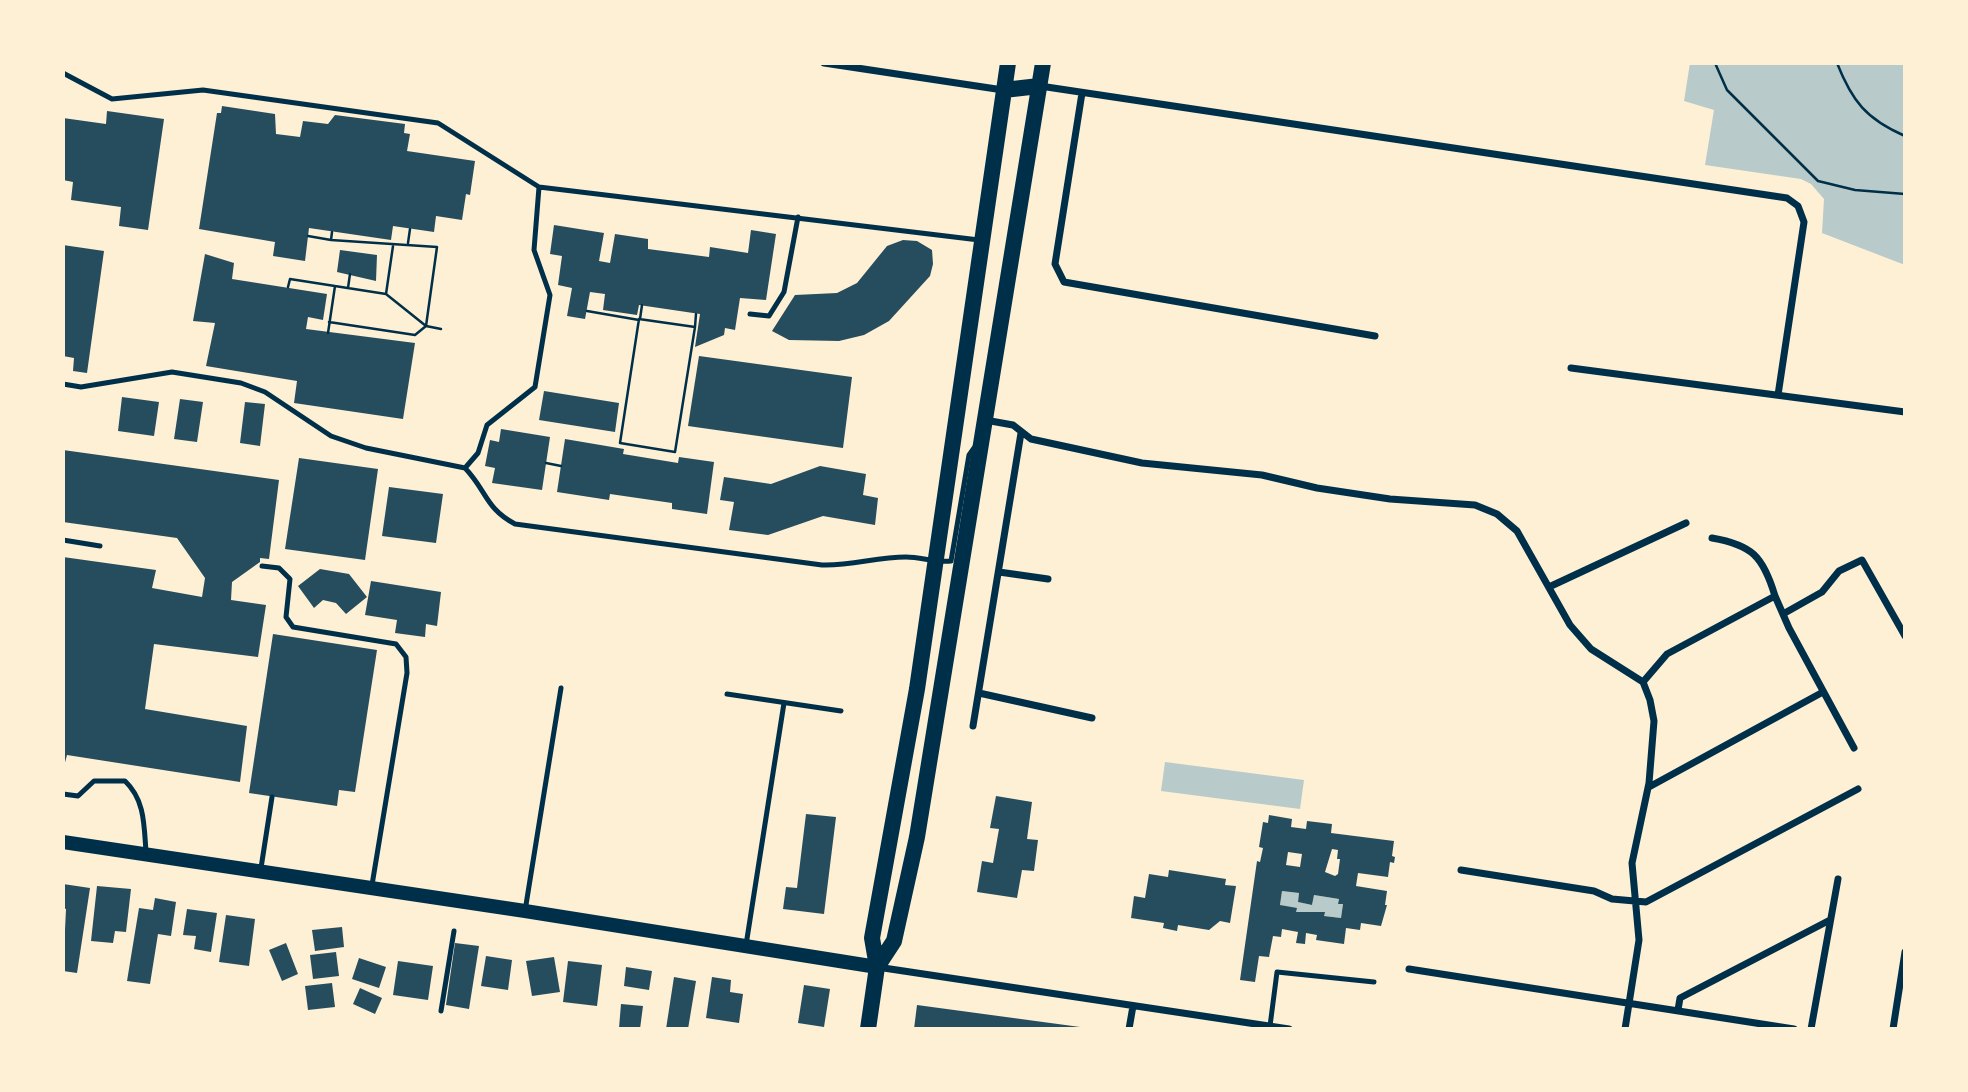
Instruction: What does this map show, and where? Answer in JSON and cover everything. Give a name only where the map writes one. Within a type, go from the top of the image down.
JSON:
[{"type":"highway","points":[[868,1029],[877,967],[872,938],[937,560],[1008,63]]},
{"type":"highway","points":[[877,967],[894,941],[918,837],[1043,63]]},
{"type":"highway","points":[[1004,90],[1039,86]]},
{"type":"main road","points":[[63,842],[877,967]]},
{"type":"street","points":[[824,63],[1004,90]]},
{"type":"street","points":[[1039,86],[1787,198],[1798,206],[1804,222],[1778,395]]},
{"type":"street","points":[[1082,93],[1055,264],[1064,282],[1375,336]]},
{"type":"street","points":[[1571,368],[1905,412]]},
{"type":"street","points":[[984,419],[1013,425],[1031,439],[1142,463],[1262,475],[1317,488],[1390,499],[1475,505],[1497,514],[1517,531],[1570,625],[1591,649],[1643,682],[1654,721],[1649,787],[1632,863],[1639,940],[1625,1029]]},
{"type":"street","points":[[973,726],[1021,433]]},
{"type":"street","points":[[1549,587],[1686,523]]},
{"type":"street","points":[[1712,538],[1742,543],[1755,552],[1783,614],[1854,748]]},
{"type":"street","points":[[1783,614],[1822,592],[1839,570],[1862,560],[1905,636]]},
{"type":"street","points":[[999,572],[1048,579]]},
{"type":"street","points":[[1643,682],[1667,654],[1775,596]]},
{"type":"street","points":[[1649,787],[1823,692]]},
{"type":"street","points":[[979,693],[1092,718]]},
{"type":"street","points":[[1461,870],[1594,891],[1612,899],[1646,902],[1858,789]]},
{"type":"street","points":[[1811,1029],[1829,920],[1839,879]]},
{"type":"street","points":[[1678,1010],[1680,998],[1829,920]]},
{"type":"street","points":[[1893,1029],[1905,952]]},
{"type":"street","points":[[877,967],[1289,1029]]},
{"type":"street","points":[[1409,969],[1794,1029]]},
{"type":"street","points":[[1129,1029],[1133,1006]]},
{"type":"lane","points":[[63,73],[112,99],[203,90],[438,123],[539,187],[982,241]]},
{"type":"lane","points":[[466,468],[478,453],[487,425],[535,387],[550,295],[534,250],[539,187]]},
{"type":"lane","points":[[750,314],[769,316],[784,292],[796,245],[798,217]]},
{"type":"lane","points":[[63,384],[81,387],[172,372],[241,383],[265,392],[331,436],[366,448],[466,468],[477,480],[496,514],[515,524],[784,562],[852,566],[878,558],[908,557],[947,562],[954,557],[970,455],[981,440]]},
{"type":"lane","points":[[63,540],[100,546]]},
{"type":"lane","points":[[262,566],[278,568],[290,579],[286,617],[293,627],[396,644],[406,657],[407,673],[371,888]]},
{"type":"lane","points":[[525,911],[561,688]]},
{"type":"lane","points":[[727,694],[841,711]]},
{"type":"lane","points":[[746,945],[784,703]]},
{"type":"lane","points":[[63,794],[78,796],[94,781],[125,781],[138,793],[144,818],[147,855]]},
{"type":"lane","points":[[260,872],[272,797]]},
{"type":"lane","points":[[441,1011],[454,931]]},
{"type":"lane","points":[[1270,1026],[1277,972],[1374,982]]},
{"type":"path","points":[[1715,63],[1727,90],[1808,174],[1818,181],[1854,190],[1905,194]]},
{"type":"path","points":[[1837,63],[1850,95],[1863,110],[1905,136]]},
{"type":"path","points":[[1807,183],[1808,174]]},
{"type":"path","points":[[408,243],[410,229]]},
{"type":"path","points":[[331,240],[332,232]]},
{"type":"path","points":[[308,236],[393,246],[408,243],[437,247],[426,326],[415,335],[329,321]]},
{"type":"path","points":[[386,294],[393,246]]},
{"type":"path","points":[[348,289],[350,274]]},
{"type":"path","points":[[288,287],[290,279],[386,294],[426,326],[441,329]]},
{"type":"path","points":[[328,333],[335,286]]},
{"type":"path","points":[[642,305],[620,443],[676,452],[696,314]]},
{"type":"path","points":[[587,311],[695,327]]},
{"type":"path","points":[[546,463],[561,466]]},
{"type":"shaded area","points":[[1690,63],[1905,63],[1905,265],[1822,233],[1824,199],[1811,184],[1801,179],[1705,165],[1714,110],[1684,101]]},
{"type":"shaded area","points":[[1165,762],[1304,780],[1300,809],[1161,791]]},
{"type":"shaded area","points":[[1282,891],[1299,893],[1298,902],[1312,905],[1314,895],[1339,899],[1338,904],[1343,904],[1341,918],[1324,916],[1324,912],[1296,912],[1280,905]]},
{"type":"building","points":[[222,106],[275,114],[276,134],[300,137],[303,121],[328,124],[335,115],[405,124],[404,133],[410,134],[407,151],[475,161],[470,195],[466,194],[462,220],[436,216],[434,232],[393,226],[391,240],[309,228],[305,261],[273,256],[275,242],[199,229],[217,113],[221,113]]},
{"type":"building","points":[[107,111],[164,119],[148,230],[119,226],[121,207],[71,200],[73,182],[63,180],[63,118],[106,124]]},
{"type":"building","points":[[554,225],[604,233],[599,261],[610,263],[615,234],[648,239],[648,249],[709,257],[710,247],[748,253],[751,230],[776,234],[766,300],[740,298],[735,330],[725,328],[724,335],[695,347],[700,314],[639,305],[637,315],[603,310],[605,294],[590,292],[585,319],[567,316],[572,288],[558,285],[562,256],[550,254]]},
{"type":"building","points":[[903,240],[917,241],[932,250],[933,264],[930,276],[889,321],[864,335],[839,341],[789,340],[772,331],[795,295],[837,293],[857,283],[887,246]]},
{"type":"building","points":[[63,245],[104,251],[87,373],[73,371],[74,358],[63,356]]},
{"type":"building","points":[[340,250],[377,255],[376,281],[337,272]]},
{"type":"building","points":[[205,254],[234,263],[232,279],[327,294],[323,320],[308,317],[306,329],[415,343],[403,419],[294,403],[297,381],[206,366],[215,323],[193,321]]},
{"type":"building","points":[[699,356],[852,377],[843,448],[688,426]]},
{"type":"building","points":[[544,391],[619,403],[615,432],[539,420]]},
{"type":"building","points":[[122,397],[159,402],[154,436],[118,431]]},
{"type":"building","points":[[180,399],[203,402],[197,442],[174,439]]},
{"type":"building","points":[[245,402],[265,404],[260,446],[240,443]]},
{"type":"building","points":[[501,429],[550,437],[542,490],[492,483],[495,468],[485,466],[490,440],[499,442]]},
{"type":"building","points":[[565,439],[624,449],[623,454],[678,463],[679,457],[714,462],[707,514],[672,509],[672,503],[610,494],[609,500],[557,492]]},
{"type":"building","points":[[63,450],[279,480],[269,559],[260,558],[260,562],[232,582],[231,600],[266,605],[258,657],[154,644],[145,709],[247,726],[240,782],[67,755],[63,770],[63,557],[156,570],[152,588],[202,597],[205,578],[177,538],[63,522]]},
{"type":"building","points":[[299,458],[378,469],[365,560],[285,549]]},
{"type":"building","points":[[820,466],[866,474],[863,495],[878,498],[875,525],[823,516],[768,535],[729,530],[734,502],[720,500],[724,477],[771,484]]},
{"type":"building","points":[[389,487],[443,494],[436,543],[382,536]]},
{"type":"building","points":[[320,569],[349,574],[367,597],[346,614],[336,603],[323,600],[314,608],[298,586]]},
{"type":"building","points":[[371,581],[441,592],[437,626],[426,624],[425,637],[395,633],[397,620],[365,615]]},
{"type":"building","points":[[273,634],[377,650],[355,792],[339,790],[337,806],[249,793]]},
{"type":"building","points":[[996,796],[1032,802],[1027,839],[1038,840],[1034,871],[1022,870],[1017,898],[977,892],[982,861],[993,863],[999,829],[990,828]]},
{"type":"building","points":[[806,814],[836,817],[824,914],[783,909],[786,887],[797,888]]},
{"type":"building","points":[[1269,815],[1292,819],[1291,827],[1306,829],[1307,821],[1332,824],[1331,833],[1394,841],[1392,856],[1395,857],[1394,863],[1390,862],[1388,877],[1358,873],[1356,886],[1387,891],[1387,905],[1381,926],[1361,923],[1360,930],[1346,928],[1344,944],[1316,940],[1317,935],[1306,933],[1305,944],[1296,943],[1298,932],[1282,929],[1281,937],[1273,936],[1269,957],[1259,956],[1255,982],[1240,980],[1257,861],[1260,862],[1263,848],[1259,847],[1263,822],[1268,823]],"holes":[[[1332,849],[1338,850],[1338,874],[1335,876],[1325,872]],[[1288,852],[1302,854],[1300,867],[1286,865]],[[1282,891],[1299,893],[1298,902],[1312,905],[1314,895],[1339,899],[1338,904],[1343,904],[1341,918],[1324,916],[1325,912],[1296,912],[1297,908],[1280,905]]]},
{"type":"building","points":[[1169,870],[1226,879],[1225,885],[1236,886],[1230,923],[1220,921],[1209,930],[1178,925],[1177,931],[1163,928],[1164,923],[1131,918],[1134,896],[1145,898],[1149,874],[1168,877]]},
{"type":"building","points":[[63,884],[90,888],[77,973],[63,971],[66,909],[63,908]]},
{"type":"building","points":[[97,886],[131,889],[126,932],[115,931],[113,943],[91,941]]},
{"type":"building","points":[[155,898],[176,902],[171,936],[158,934],[150,984],[127,981],[139,908],[153,910]]},
{"type":"building","points":[[187,909],[217,913],[211,952],[194,949],[196,936],[183,935]]},
{"type":"building","points":[[226,915],[255,919],[249,966],[219,962]]},
{"type":"building","points":[[342,927],[344,947],[315,951],[312,930]]},
{"type":"building","points":[[286,943],[298,974],[282,981],[269,950]]},
{"type":"building","points":[[455,943],[479,946],[469,1009],[446,1005]]},
{"type":"building","points":[[336,952],[339,976],[313,979],[310,955]]},
{"type":"building","points":[[486,956],[512,960],[508,990],[481,986]]},
{"type":"building","points":[[554,957],[560,992],[532,996],[526,961]]},
{"type":"building","points":[[359,958],[386,967],[379,988],[352,979]]},
{"type":"building","points":[[398,961],[433,966],[428,1000],[393,995]]},
{"type":"building","points":[[568,961],[602,965],[597,1006],[563,1002]]},
{"type":"building","points":[[626,967],[652,971],[649,990],[624,986]]},
{"type":"building","points":[[674,977],[696,981],[688,1029],[666,1029]]},
{"type":"building","points":[[712,977],[731,980],[730,992],[743,994],[739,1023],[706,1018]]},
{"type":"building","points":[[332,983],[335,1007],[308,1010],[305,986]]},
{"type":"building","points":[[804,985],[830,989],[824,1027],[798,1023]]},
{"type":"building","points":[[360,988],[382,998],[375,1014],[353,1004]]},
{"type":"building","points":[[621,1004],[643,1006],[640,1029],[619,1028]]},
{"type":"building","points":[[917,1005],[1080,1027],[1080,1029],[914,1029]]}]
